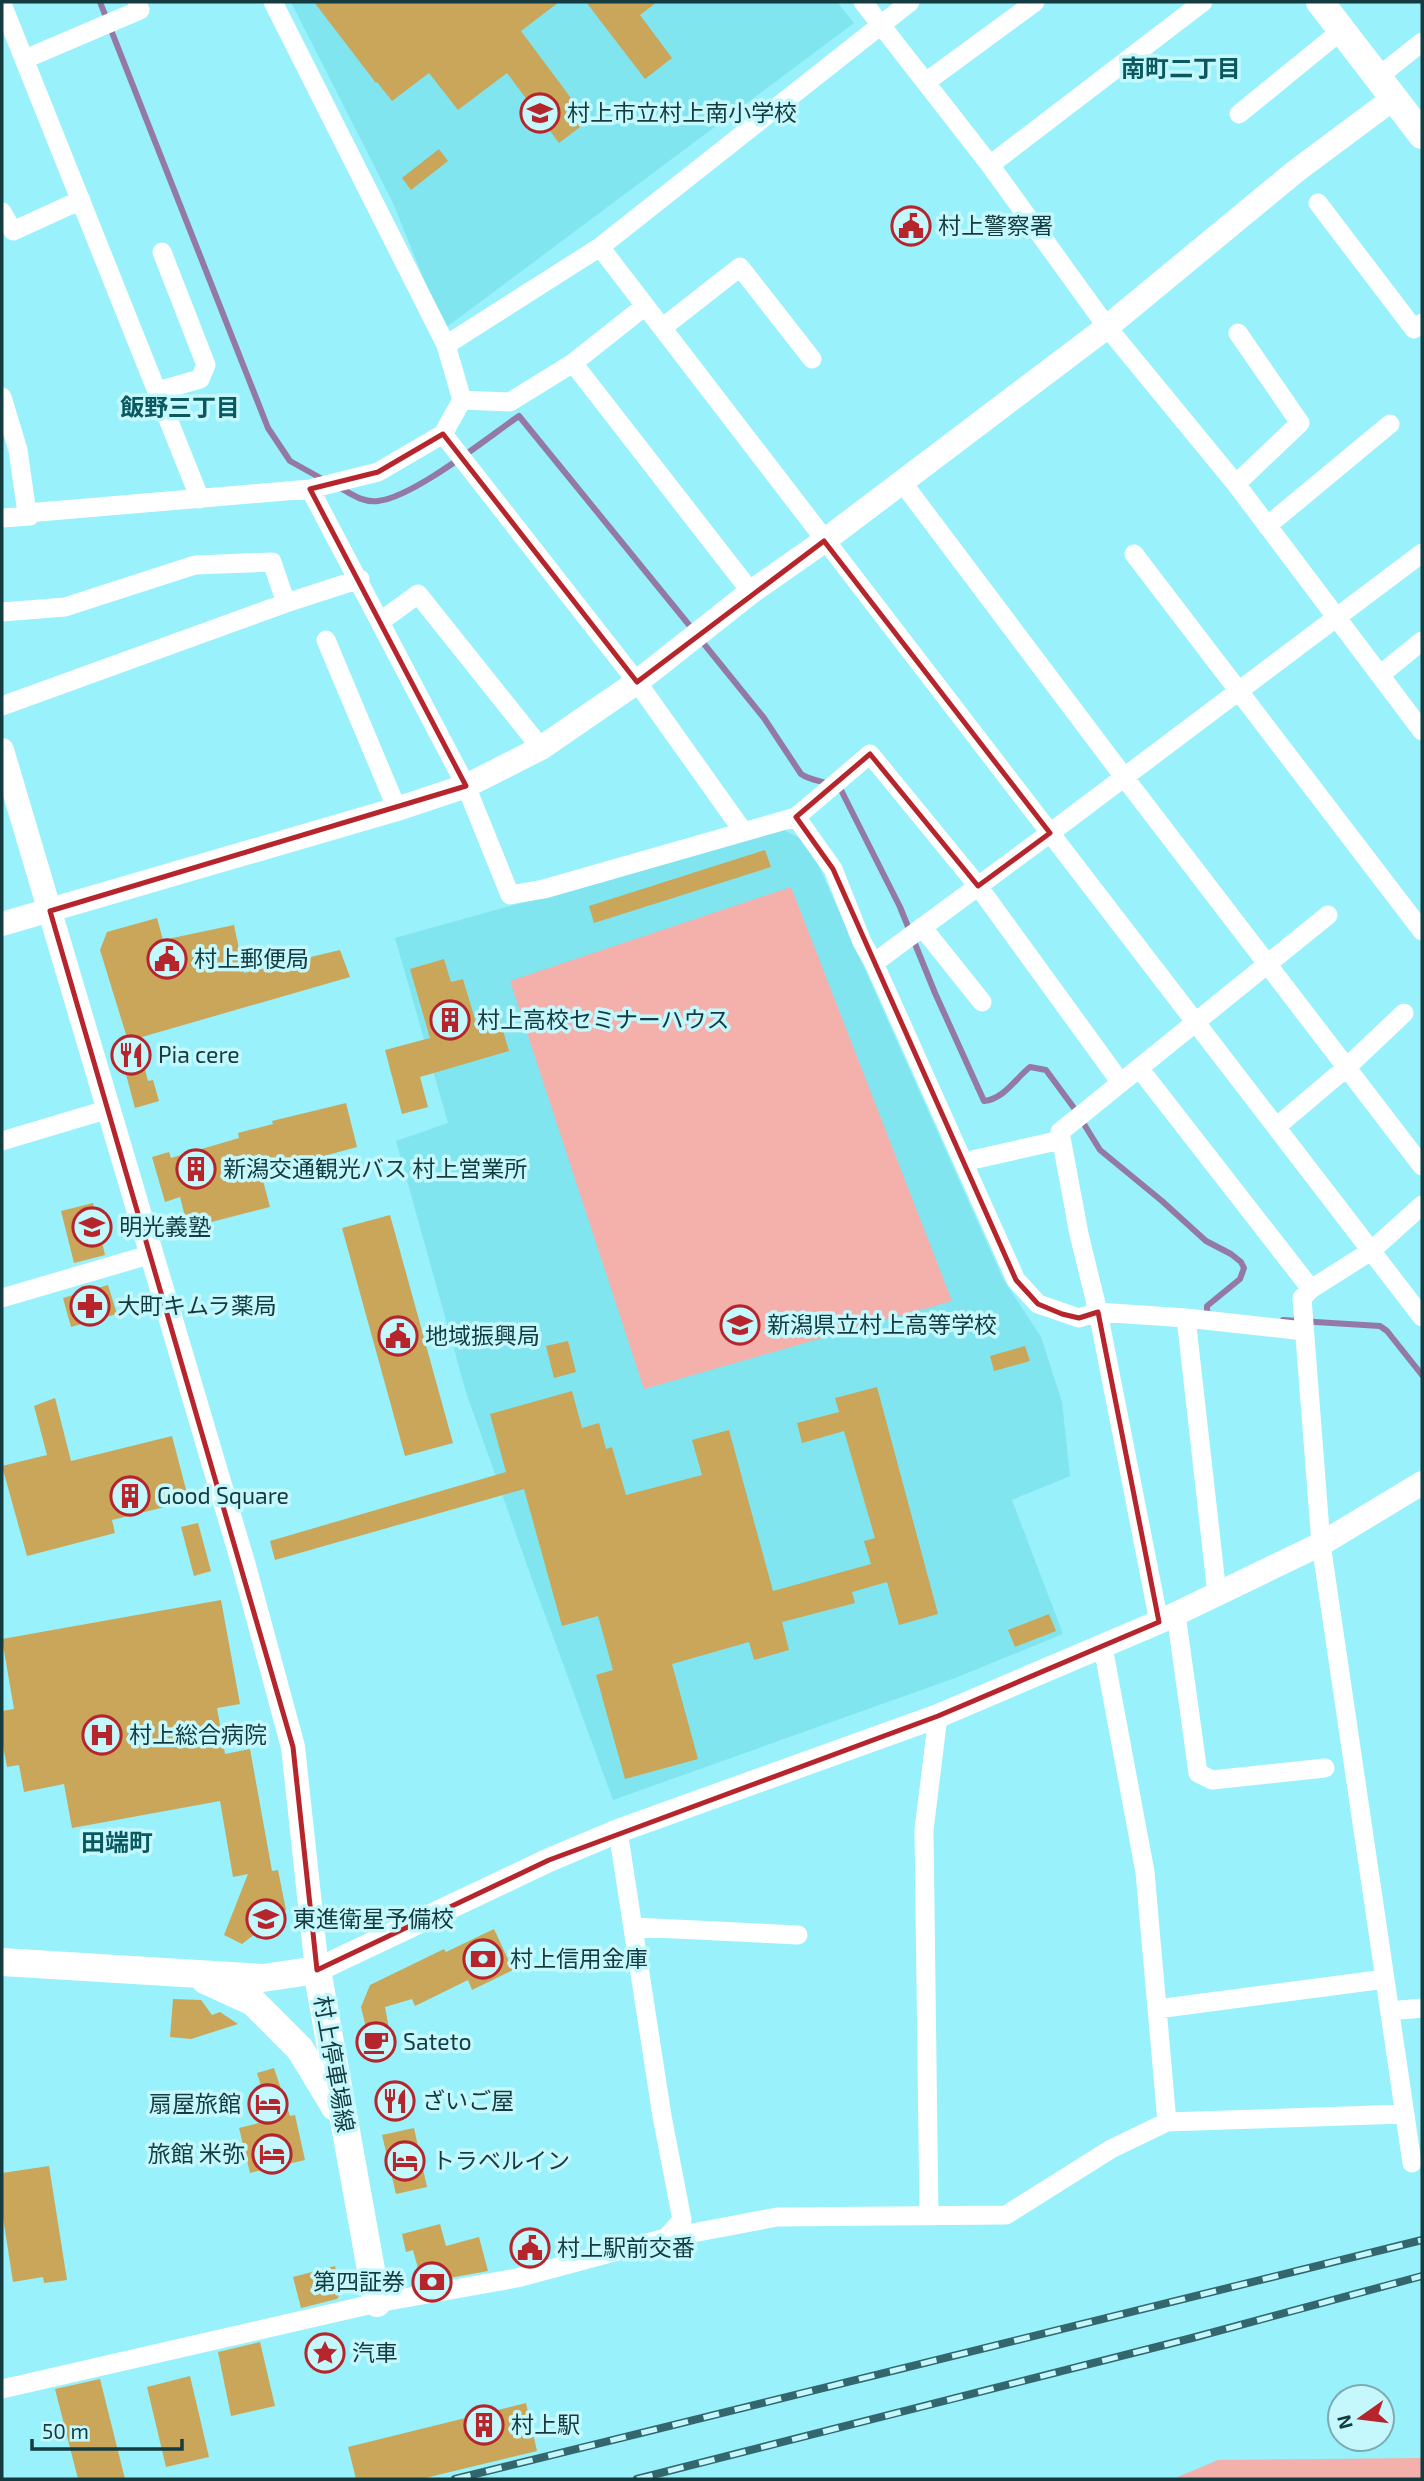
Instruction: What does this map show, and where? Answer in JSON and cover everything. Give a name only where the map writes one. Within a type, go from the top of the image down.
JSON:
[{"type":"main road","points":[[1320,2],[1422,135]]},
{"type":"main road","name":"村上停車場線","points":[[2,1962],[263,1978],[317,1970],[377,2303]]},
{"type":"main road","points":[[189,1974],[253,2002],[300,2049],[344,2122]]},
{"type":"street","points":[[25,59],[141,10],[137,2]]},
{"type":"street","points":[[27,513],[310,489],[378,472],[443,434],[462,400],[446,345],[273,2]]},
{"type":"street","points":[[863,2],[990,164],[1107,327],[1236,484],[1422,731]]},
{"type":"street","points":[[446,345],[600,247],[910,2]]},
{"type":"street","points":[[926,82],[1035,2]]},
{"type":"street","points":[[990,164],[1203,2]]},
{"type":"street","points":[[2,4],[200,499]]},
{"type":"street","points":[[1239,114],[1342,30]]},
{"type":"street","points":[[2,924],[397,809],[466,786],[541,748],[638,682],[751,592],[824,541],[1107,327],[1296,171],[1386,87],[1422,42]]},
{"type":"street","points":[[2,212],[13,232],[81,200]]},
{"type":"street","points":[[1318,203],[1414,329],[1422,323]]},
{"type":"street","points":[[600,247],[1422,1317]]},
{"type":"street","points":[[158,391],[200,379],[206,365],[162,252]]},
{"type":"street","points":[[662,328],[740,267],[812,359]]},
{"type":"street","points":[[462,400],[510,402],[573,363],[645,306]]},
{"type":"street","points":[[1236,484],[1300,423],[1238,333]]},
{"type":"street","points":[[573,363],[751,592]]},
{"type":"street","points":[[2,397],[18,450],[27,513],[30,516],[2,518]]},
{"type":"street","points":[[1268,526],[1390,424]]},
{"type":"street","points":[[443,434],[638,682],[743,831]]},
{"type":"street","points":[[902,482],[1422,1166]]},
{"type":"street","points":[[310,489],[360,579],[466,786],[510,895],[544,889],[796,817],[870,754],[978,886],[1121,1083]]},
{"type":"street","points":[[874,963],[1422,553]]},
{"type":"street","points":[[1134,554],[1422,931]]},
{"type":"street","points":[[2,612],[65,607],[195,565],[272,562],[286,603]]},
{"type":"street","points":[[2,706],[286,603],[360,579]]},
{"type":"street","points":[[381,621],[418,594],[541,748]]},
{"type":"street","points":[[326,640],[397,809]]},
{"type":"street","points":[[1380,675],[1422,641]]},
{"type":"street","points":[[2,750],[244,1566],[293,1747],[317,1970],[549,1860],[618,1832],[938,1716],[1104,1647],[1321,1544],[1422,1483]]},
{"type":"street","points":[[796,817],[833,869],[862,942],[874,963],[1016,1280],[1038,1304],[1079,1318],[1098,1312],[1186,1318],[1304,1331]]},
{"type":"street","points":[[1325,1768],[1212,1780],[1198,1773],[1167,1618],[1079,1234],[1060,1132],[1328,915]]},
{"type":"street","points":[[922,927],[982,1002]]},
{"type":"street","points":[[1276,1127],[1347,1067],[1404,1013]]},
{"type":"street","points":[[1139,1068],[1311,1289]]},
{"type":"street","points":[[2,1141],[109,1109]]},
{"type":"street","points":[[963,1162],[1060,1140]]},
{"type":"street","points":[[1412,2163],[1321,1544],[1302,1298],[1311,1289],[1371,1251],[1422,1205]]},
{"type":"street","points":[[2,1297],[152,1254]]},
{"type":"street","points":[[1186,1318],[1217,1594]]},
{"type":"street","points":[[1104,1647],[1145,1872],[1167,2122]]},
{"type":"street","points":[[929,2216],[924,1830],[938,1716]]},
{"type":"street","points":[[618,1832],[662,2116],[682,2220],[666,2238]]},
{"type":"street","points":[[633,1927],[798,1935]]},
{"type":"street","points":[[1157,2009],[1385,1979]]},
{"type":"street","points":[[1390,2011],[1422,2008]]},
{"type":"street","points":[[2,2389],[377,2303],[517,2278],[666,2238],[777,2217],[1006,2216],[1111,2149],[1167,2122],[1405,2115]]},
{"type":"highlighted area","points":[[443,434],[637,682],[824,541],[1050,833],[978,886],[870,754],[796,817],[833,869],[1016,1280],[1038,1304],[1062,1314],[1079,1318],[1098,1312],[1159,1622],[938,1716],[549,1860],[317,1970],[293,1747],[50,911],[466,786],[310,489],[378,472]]},
{"type":"shaded area","name":"村上市立村上南小学校","points":[[291,2],[837,2],[854,23],[444,329],[393,203]]},
{"type":"shaded area","name":"新潟県立村上高等学校","points":[[784,830],[801,839],[812,851],[1003,1279],[1041,1337],[1062,1402],[1070,1476],[1012,1500],[1063,1634],[955,1678],[613,1800],[466,1392],[396,1141],[448,1123],[395,938]]},
{"type":"shaded area","points":[[791,887],[952,1301],[644,1389],[510,981]]},
{"type":"shaded area","points":[[1422,2458],[1422,2479],[1173,2479],[1218,2460]]},
{"type":"building","points":[[314,2],[559,2],[521,31],[588,121],[559,143],[507,73],[458,110],[429,73],[392,101]]},
{"type":"building","points":[[586,2],[657,2],[640,15],[672,58],[645,79]]},
{"type":"building","points":[[439,149],[448,161],[411,190],[402,178]]},
{"type":"building","points":[[765,850],[771,867],[594,923],[589,906]]},
{"type":"building","points":[[157,918],[163,940],[234,925],[244,973],[340,950],[350,977],[128,1041],[100,950],[107,932]]},
{"type":"building","points":[[444,959],[451,982],[463,979],[477,1026],[500,1020],[509,1051],[420,1077],[428,1107],[402,1114],[385,1050],[430,1038],[410,969]]},
{"type":"building","points":[[138,1043],[148,1081],[153,1080],[159,1101],[135,1108],[119,1048]]},
{"type":"building","points":[[346,1103],[357,1147],[261,1173],[270,1207],[188,1228],[180,1197],[165,1202],[152,1157],[169,1152],[171,1158],[239,1138],[238,1133],[273,1124],[272,1121]]},
{"type":"building","points":[[93,1203],[105,1255],[74,1263],[61,1211]]},
{"type":"building","name":"地域振興局","points":[[390,1215],[453,1443],[405,1456],[342,1228]]},
{"type":"building","name":"大町キムラ薬局","points":[[108,1285],[117,1314],[71,1327],[63,1298]]},
{"type":"building","points":[[568,1341],[576,1372],[554,1378],[546,1346]]},
{"type":"building","points":[[1025,1346],[1030,1361],[994,1371],[990,1356]]},
{"type":"building","points":[[877,1387],[938,1614],[899,1625],[887,1582],[852,1592],[855,1603],[782,1622],[789,1650],[754,1660],[749,1642],[672,1664],[698,1759],[625,1779],[596,1675],[613,1670],[598,1616],[562,1626],[524,1489],[275,1560],[270,1541],[506,1472],[490,1414],[572,1391],[582,1428],[599,1423],[606,1449],[612,1447],[626,1495],[702,1475],[692,1440],[729,1430],[773,1591],[871,1564],[864,1541],[875,1538],[844,1431],[802,1443],[797,1423],[839,1412],[835,1398]]},
{"type":"building","name":"Good Square","points":[[55,1398],[71,1461],[172,1436],[189,1501],[112,1520],[115,1533],[27,1556],[2,1466],[47,1455],[34,1406]]},
{"type":"building","points":[[198,1523],[211,1571],[194,1576],[181,1527]]},
{"type":"building","name":"村上総合病院","points":[[221,1600],[240,1704],[217,1708],[225,1754],[250,1749],[272,1871],[278,1870],[286,1910],[242,1944],[224,1935],[248,1874],[233,1877],[220,1801],[72,1828],[64,1784],[24,1792],[19,1765],[7,1767],[2,1741],[2,1711],[14,1709],[2,1639]]},
{"type":"building","points":[[1049,1614],[1056,1631],[1015,1647],[1008,1630]]},
{"type":"building","points":[[494,1929],[513,1970],[472,1990],[468,1980],[415,2006],[412,1999],[385,2007],[392,2045],[371,2049],[361,2007],[370,1985],[444,1949],[446,1952]]},
{"type":"building","points":[[173,1999],[201,2000],[212,2015],[220,2012],[238,2024],[191,2039],[170,2037]]},
{"type":"building","points":[[274,2068],[290,2116],[295,2115],[305,2160],[250,2173],[239,2128],[259,2123],[250,2093],[262,2089],[257,2073]]},
{"type":"building","name":"トラベルイン","points":[[414,2128],[427,2187],[396,2194],[382,2135]]},
{"type":"building","points":[[49,2166],[67,2280],[44,2283],[43,2277],[13,2282],[2,2211],[2,2173]]},
{"type":"building","points":[[440,2224],[446,2246],[479,2237],[488,2271],[422,2283],[413,2250],[406,2252],[402,2234]]},
{"type":"building","points":[[335,2266],[341,2292],[337,2299],[301,2308],[293,2277]]},
{"type":"building","points":[[260,2342],[275,2406],[231,2416],[218,2352]]},
{"type":"building","points":[[190,2376],[209,2457],[166,2467],[147,2387]]},
{"type":"building","points":[[100,2379],[125,2479],[78,2479],[55,2389]]},
{"type":"building","name":"村上駅","points":[[526,2403],[537,2451],[421,2479],[356,2479],[348,2447]]},
{"type":"waterway","points":[[100,2],[268,428],[290,461],[324,480]]},
{"type":"waterway","points":[[337,486],[367,500],[378,501],[393,497],[430,478],[519,416],[694,631]]},
{"type":"waterway","points":[[700,639],[764,718],[801,774],[840,788],[900,907],[984,1101],[998,1097],[1030,1067],[1046,1070],[1100,1150],[1206,1241],[1241,1262],[1244,1268],[1240,1279],[1207,1306],[1207,1312],[1213,1316]]},
{"type":"waterway","points":[[1283,1320],[1380,1326],[1422,1375]]},
{"type":"railway","points":[[455,2479],[1422,2240]]},
{"type":"railway","points":[[637,2479],[1192,2338],[1422,2276]]},
{"type":"place","name":"村上市立村上南小学校","points":[[540,113]]},
{"type":"place","name":"村上警察署","points":[[911,226]]},
{"type":"place","name":"村上郵便局","points":[[167,959]]},
{"type":"place","name":"村上高校セミナーハウス","points":[[450,1020]]},
{"type":"place","name":"Pia cere","points":[[131,1055]]},
{"type":"place","name":"新潟交通観光バス 村上営業所","points":[[196,1169]]},
{"type":"place","name":"明光義塾","points":[[92,1227]]},
{"type":"place","name":"大町キムラ薬局","points":[[90,1306]]},
{"type":"place","name":"新潟県立村上高等学校","points":[[740,1325]]},
{"type":"place","name":"地域振興局","points":[[398,1336]]},
{"type":"place","name":"Good Square","points":[[130,1496]]},
{"type":"place","name":"村上総合病院","points":[[102,1735]]},
{"type":"place","name":"東進衛星予備校","points":[[266,1919]]},
{"type":"place","name":"村上信用金庫","points":[[483,1959]]},
{"type":"place","name":"Sateto","points":[[376,2042]]},
{"type":"place","name":"ざいご屋","points":[[395,2101]]},
{"type":"place","name":"扇屋旅館","points":[[268,2104]]},
{"type":"place","name":"旅館 米弥","points":[[272,2154]]},
{"type":"place","name":"トラベルイン","points":[[405,2161]]},
{"type":"place","name":"村上駅前交番","points":[[530,2248]]},
{"type":"place","name":"第四証券","points":[[432,2282]]},
{"type":"place","name":"汽車","points":[[325,2353]]},
{"type":"place","name":"村上駅","points":[[484,2425]]},
{"type":"district","name":"南町二丁目","points":[[1181,69]]},
{"type":"district","name":"飯野三丁目","points":[[180,408]]},
{"type":"district","name":"田端町","points":[[117,1843]]}]
